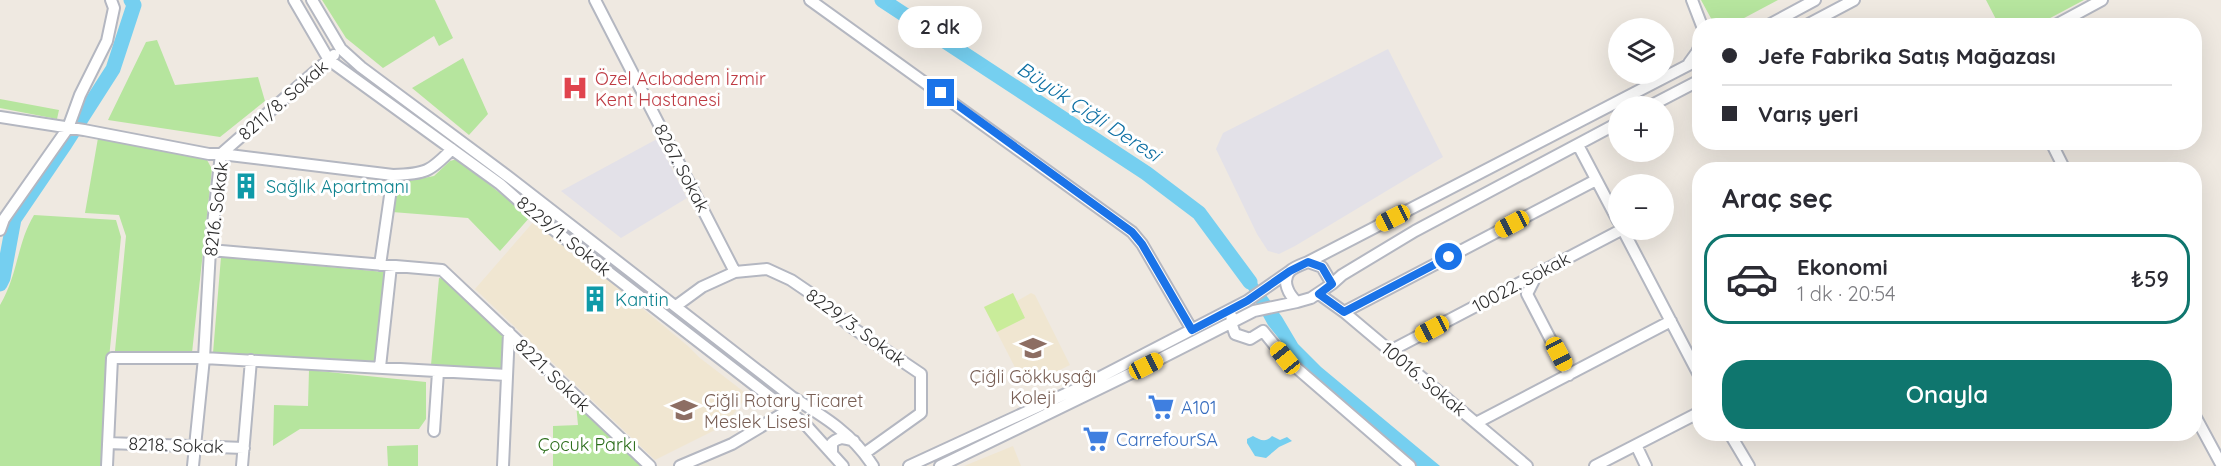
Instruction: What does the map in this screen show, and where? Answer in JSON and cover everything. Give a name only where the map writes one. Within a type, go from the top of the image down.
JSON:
[{"type":"street","points":[[0,230],[2,218],[68,128],[80,95],[107,41],[114,8],[111,0]]},
{"type":"street","name":"8229/1. Sokak","points":[[294,0],[329,60],[500,184],[536,216],[805,424],[843,466]]},
{"type":"street","name":"8229/1. Sokak","points":[[312,0],[341,49],[361,67],[510,178],[792,397],[828,419],[854,441],[873,466]]},
{"type":"street","name":"8267. Sokak","points":[[595,0],[735,272]]},
{"type":"street","points":[[810,0],[1132,232],[1142,244],[1192,330]]},
{"type":"street","points":[[1692,0],[1699,18]]},
{"type":"street","points":[[1782,18],[1815,0]]},
{"type":"street","points":[[1820,18],[1854,0]]},
{"type":"street","points":[[2069,18],[2102,0]]},
{"type":"street","name":"8211/8. Sokak","points":[[0,117],[84,130],[209,154],[221,154],[341,49]]},
{"type":"street","points":[[1687,66],[1692,60]]},
{"type":"street","points":[[909,466],[1085,385],[1233,309],[1290,271],[1692,63]]},
{"type":"street","points":[[1669,96],[1692,84]]},
{"type":"street","points":[[945,464],[1252,312],[1297,302],[1319,294],[1342,275],[1415,231],[1608,128]]},
{"type":"street","points":[[1578,145],[1608,202]]},
{"type":"street","name":"8216. Sokak","points":[[193,466],[204,358],[210,250],[221,154],[393,175],[419,174],[434,167],[452,149]]},
{"type":"street","points":[[380,367],[385,265],[393,175]]},
{"type":"street","points":[[1344,312],[1596,180]]},
{"type":"street","name":"10022. Sokak","points":[[1390,351],[1608,237]]},
{"type":"street","points":[[1627,240],[1692,362]]},
{"type":"street","name":"8221. Sokak","points":[[210,250],[442,270],[651,466]]},
{"type":"street","points":[[1308,262],[1322,267],[1332,284]]},
{"type":"street","name":"8229/3. Sokak","points":[[676,306],[702,287],[735,272],[767,269],[791,280],[813,295],[849,326],[921,374],[921,413],[865,453]]},
{"type":"street","points":[[1290,271],[1286,285],[1292,298],[1297,302]]},
{"type":"street","points":[[1538,273],[1527,294],[1569,375]]},
{"type":"street","name":"10016. Sokak","points":[[1319,294],[1344,312],[1527,466]]},
{"type":"street","points":[[1233,309],[1232,322],[1235,334],[1250,339],[1263,331]]},
{"type":"street","points":[[1252,312],[1263,331],[1285,358],[1410,466]]},
{"type":"street","points":[[1476,423],[1671,321]]},
{"type":"street","points":[[503,466],[509,332]]},
{"type":"street","points":[[107,466],[112,358],[251,360],[507,375]]},
{"type":"street","points":[[242,466],[251,360]]},
{"type":"street","points":[[434,431],[438,372]]},
{"type":"street","points":[[680,466],[732,444],[787,411]]},
{"type":"street","points":[[1595,466],[1692,416]]},
{"type":"street","points":[[2202,429],[2221,464]]},
{"type":"street","points":[[835,466],[831,452],[832,443],[844,437],[854,441]]},
{"type":"street","points":[[1734,441],[1749,466]]},
{"type":"street","name":"8218. Sokak","points":[[108,442],[244,448]]},
{"type":"street","points":[[1636,445],[1647,466]]},
{"type":"shaded area","points":[[1388,49],[1443,157],[1295,246],[1279,254],[1268,251],[1257,234],[1216,149],[1223,133]]},
{"type":"shaded area","points":[[657,139],[687,198],[621,238],[561,191]]},
{"type":"shaded area","points":[[535,220],[700,358],[748,395],[725,425],[655,460],[475,289]]},
{"type":"shaded area","name":"Çiĝli Gökkuşaĝı Koleji","points":[[1013,293],[1017,301],[1031,293],[1035,295],[1070,365],[1025,387],[984,307]]},
{"type":"shaded area","points":[[1013,446],[1021,466],[964,466]]},
{"type":"green space","points":[[322,0],[435,0],[453,38],[439,46],[434,36],[383,68],[346,38]]},
{"type":"green space","points":[[1701,0],[1778,0],[1744,18],[1711,18]]},
{"type":"green space","points":[[1986,0],[2084,0],[2050,18],[1995,18]]},
{"type":"green space","points":[[157,40],[175,85],[258,77],[265,101],[220,137],[108,120],[146,42]]},
{"type":"green space","points":[[463,58],[488,114],[469,135],[412,88]]},
{"type":"green space","points":[[0,99],[59,110],[57,119],[0,108]]},
{"type":"green space","points":[[98,138],[207,160],[212,169],[192,353],[115,351],[126,236],[119,215],[85,213]]},
{"type":"green space","points":[[457,159],[530,217],[500,251],[468,218],[392,212],[399,183],[434,176],[450,161]]},
{"type":"green space","points":[[34,215],[116,220],[121,237],[104,409],[102,466],[0,466],[0,305],[11,282],[24,237]]},
{"type":"green space","points":[[221,257],[384,272],[375,361],[213,353]]},
{"type":"green space","points":[[439,278],[446,279],[506,333],[503,369],[431,365]]},
{"type":"green space","points":[[1013,293],[1025,318],[997,332],[984,307]]},
{"type":"green space","points":[[309,370],[426,382],[426,419],[419,429],[300,429],[273,446],[274,405],[308,406]]},
{"type":"green space","name":"Çocuk Parkı","points":[[576,404],[641,466],[553,466],[553,426],[578,425]]},
{"type":"green space","points":[[418,445],[418,466],[388,466],[387,446]]},
{"type":"water","points":[[1255,280],[1298,344],[1321,367],[1440,466],[1417,466],[1355,415],[1296,360],[1268,325],[1246,285]]},
{"type":"water","points":[[1253,436],[1264,440],[1272,436],[1280,440],[1287,437],[1292,441],[1279,447],[1266,458],[1255,456],[1247,443],[1247,439]]},
{"type":"waterway","name":"Büyük Çiğli Deresi","points":[[0,284],[14,219],[113,69],[134,5],[131,0]]},
{"type":"waterway","name":"Büyük Çiğli Deresi","points":[[882,0],[1146,173],[1199,213],[1250,282]]},
{"type":"place","name":"Özel Acıbadem İzmir Kent Hastanesi","points":[[575,88]]},
{"type":"place","name":"Sağlık Apartmanı","points":[[246,186]]},
{"type":"place","name":"Kantin","points":[[595,299]]},
{"type":"place","name":"Çiĝli Gökkuşaĝı Koleji","points":[[1033,348]]},
{"type":"place","name":"A101","points":[[1161,407]]},
{"type":"place","name":"Çiğli Rotary Ticaret Meslek Lisesi","points":[[684,410]]},
{"type":"place","name":"CarrefourSA","points":[[1096,439]]},
{"type":"route","points":[[941,93],[1116,218],[1132,232],[1142,244],[1192,330],[1247,301],[1290,271],[1308,262],[1322,267],[1332,284],[1319,294],[1344,312],[1449,257]]}]
